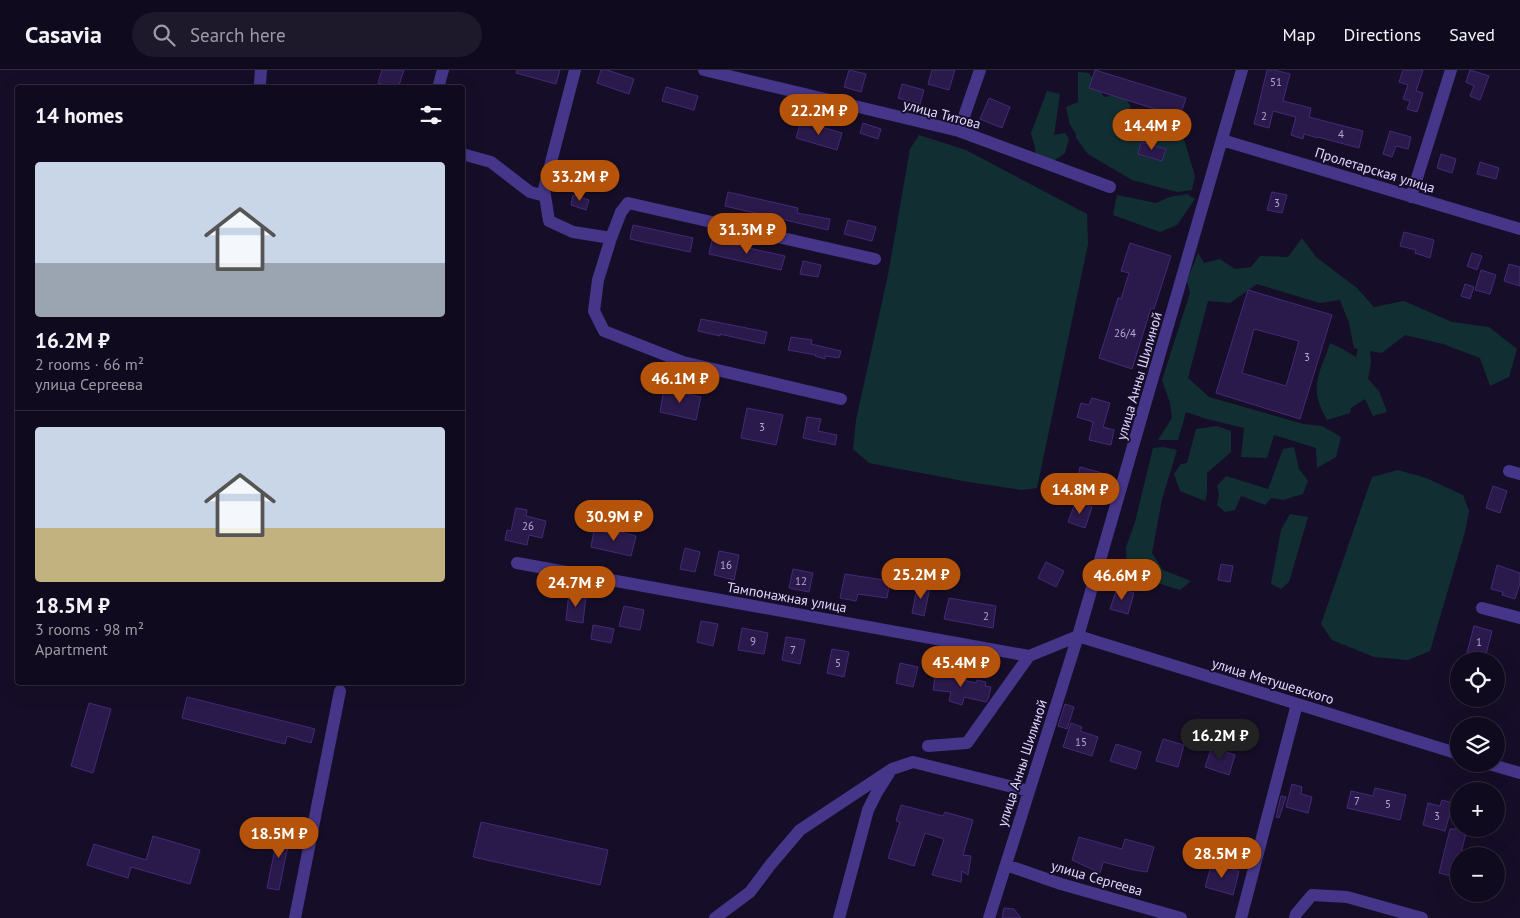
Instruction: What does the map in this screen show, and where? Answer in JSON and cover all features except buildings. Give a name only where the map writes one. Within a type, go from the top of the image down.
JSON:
[{"type":"street","points":[[260,84],[261,70]]},
{"type":"street","points":[[439,85],[443,70]]},
{"type":"street","points":[[575,70],[545,192],[549,222],[573,232],[611,238]]},
{"type":"street","name":"улица Титова","points":[[704,70],[959,131],[1110,187]]},
{"type":"street","points":[[959,131],[980,70]]},
{"type":"street","name":"улица Анны Шилиной","points":[[988,918],[1078,636],[1242,70]]},
{"type":"street","points":[[1411,197],[1451,70]]},
{"type":"street","name":"Пролетарская улица","points":[[1222,140],[1520,230]]},
{"type":"street","points":[[465,155],[491,162],[530,192],[545,192]]},
{"type":"street","points":[[842,399],[683,362],[604,331],[594,311],[598,280],[621,212],[628,202],[875,259]]},
{"type":"street","name":"Тампонажная улица","points":[[517,563],[1029,656]]},
{"type":"street","points":[[1482,608],[1520,618]]},
{"type":"street","points":[[928,746],[967,743],[1029,656],[1078,636]]},
{"type":"street","name":"улица Метушевского","points":[[1078,636],[1450,751]]},
{"type":"street","points":[[295,918],[340,691]]},
{"type":"street","points":[[1240,918],[1297,704]]},
{"type":"street","points":[[715,918],[750,892],[800,830],[892,769],[913,762],[1029,790]]},
{"type":"street","points":[[839,918],[868,810],[892,769]]},
{"type":"street","points":[[1505,769],[1520,773]]},
{"type":"street","name":"улица Сергеева","points":[[1006,864],[1061,884],[1181,918]]},
{"type":"street","points":[[1295,918],[1296,914],[1312,895],[1347,897],[1422,918]]},
{"type":"green space","points":[[1078,72],[1089,73],[1104,97],[1123,94],[1131,107],[1128,113],[1168,124],[1183,136],[1195,176],[1192,190],[1177,192],[1132,180],[1088,154],[1076,138],[1076,134],[1070,125],[1066,107],[1078,102]],"holes":[[[1141,142],[1166,149],[1162,161],[1138,154]]]},
{"type":"green space","points":[[1047,91],[1060,94],[1054,135],[1065,133],[1069,139],[1065,153],[1045,167],[1036,162],[1035,147],[1031,133]]},
{"type":"green space","points":[[919,135],[966,150],[1087,214],[1088,244],[1037,488],[1021,490],[869,463],[853,449],[856,420],[888,275],[910,149]]},
{"type":"green space","points":[[1187,194],[1195,199],[1177,225],[1160,232],[1113,215],[1117,195],[1156,203],[1170,197]]},
{"type":"green space","points":[[1302,238],[1316,257],[1357,288],[1374,307],[1404,301],[1452,322],[1489,327],[1517,349],[1509,377],[1490,386],[1480,358],[1443,344],[1405,335],[1382,353],[1370,351],[1371,363],[1368,379],[1379,391],[1387,412],[1373,416],[1365,399],[1351,408],[1350,413],[1327,420],[1318,401],[1317,387],[1319,374],[1330,343],[1356,357],[1358,349],[1354,348],[1349,323],[1340,300],[1320,303],[1257,284],[1230,303],[1208,301],[1188,378],[1209,397],[1303,424],[1322,426],[1341,437],[1336,457],[1317,468],[1316,448],[1274,435],[1267,458],[1241,457],[1244,428],[1186,412],[1178,440],[1158,440],[1172,418],[1170,403],[1162,380],[1190,293],[1187,281],[1198,253],[1204,263],[1220,259],[1235,269],[1251,267],[1260,256],[1288,257]]},
{"type":"green space","points":[[1217,426],[1231,431],[1231,452],[1207,473],[1205,501],[1180,491],[1174,474],[1181,464],[1187,463],[1196,429]]},
{"type":"green space","points":[[1163,447],[1177,450],[1162,499],[1152,553],[1163,570],[1191,581],[1180,590],[1127,574],[1126,547],[1135,522],[1153,448]]},
{"type":"green space","points":[[1294,447],[1299,469],[1308,481],[1303,494],[1283,500],[1271,498],[1265,505],[1241,496],[1235,510],[1225,512],[1217,505],[1219,494],[1217,486],[1226,476],[1268,489],[1283,449]]},
{"type":"green space","points":[[1398,470],[1426,478],[1463,495],[1469,511],[1465,532],[1430,651],[1408,660],[1374,657],[1332,640],[1321,624],[1372,477]]},
{"type":"green space","points":[[1290,514],[1308,517],[1289,582],[1281,589],[1271,584],[1281,530]]}]
